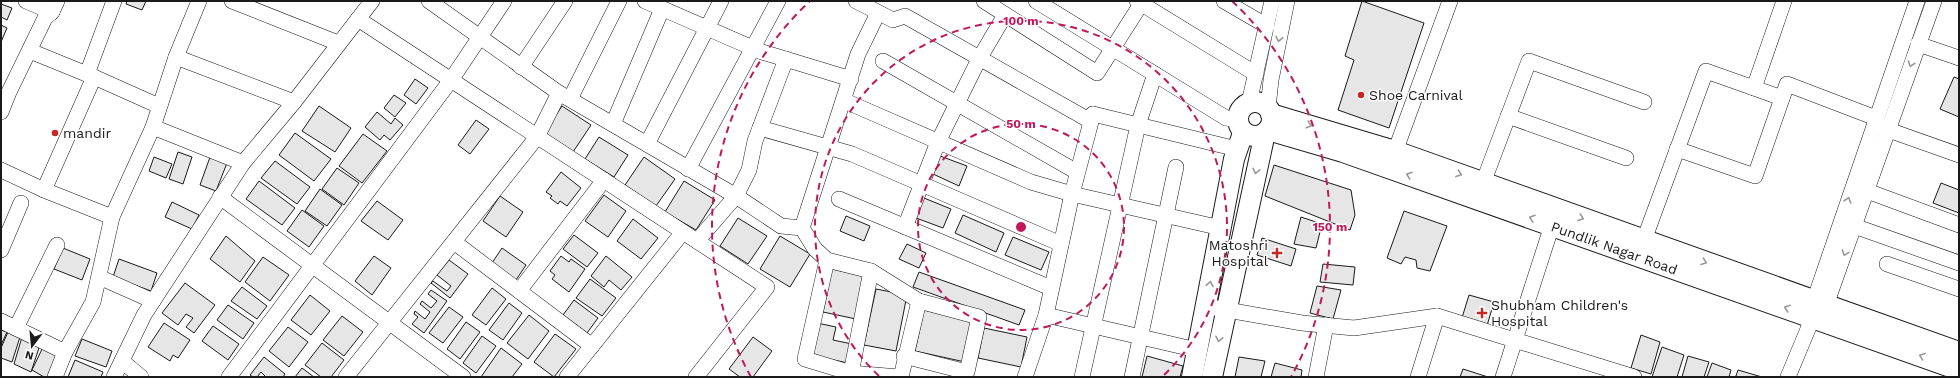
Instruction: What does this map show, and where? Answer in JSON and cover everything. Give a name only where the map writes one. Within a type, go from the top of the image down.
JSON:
[{"type":"main road","points":[[1192,377],[1239,134],[1238,113],[1243,107],[1264,118],[1212,377]]},
{"type":"main road","name":"Pundlik Nagar Road","points":[[1239,134],[1258,136],[1264,118],[1342,152],[1392,159],[1483,183],[1555,218],[1644,240],[1817,308],[1959,370]]},
{"type":"main road","name":"Pundlik Nagar Road","points":[[1392,159],[1555,218],[1817,308],[1959,352]]},
{"type":"street","points":[[1,112],[9,92],[45,18],[54,7],[26,1]]},
{"type":"street","points":[[44,190],[91,75],[114,1]]},
{"type":"street","points":[[55,377],[65,352],[93,302],[112,217],[153,127],[176,57],[199,1]]},
{"type":"street","points":[[232,1],[338,43]]},
{"type":"street","points":[[114,377],[144,315],[243,163],[294,102],[338,43],[372,1]]},
{"type":"street","points":[[429,1],[448,6],[480,36],[564,96],[736,196],[781,226],[802,228]]},
{"type":"street","points":[[229,377],[451,80],[504,1]]},
{"type":"street","points":[[521,66],[565,1]]},
{"type":"street","points":[[346,377],[537,137],[564,96],[619,1]]},
{"type":"street","points":[[645,1],[669,8],[706,28],[753,48],[852,79]]},
{"type":"street","points":[[647,144],[721,1]]},
{"type":"street","points":[[688,169],[778,1]]},
{"type":"street","points":[[856,1],[893,20],[904,16],[1087,119],[1093,114]]},
{"type":"street","points":[[984,1],[1097,73],[1141,2],[1256,74]]},
{"type":"street","points":[[1036,1],[1226,118],[1239,134]]},
{"type":"street","points":[[1224,1],[1267,26]]},
{"type":"street","points":[[1264,118],[1256,74],[1272,1]]},
{"type":"street","points":[[1264,118],[1287,1]]},
{"type":"street","points":[[1392,159],[1450,1]]},
{"type":"street","points":[[1754,88],[1784,1]]},
{"type":"street","points":[[1817,308],[1875,121],[1917,1]]},
{"type":"street","points":[[1788,377],[1854,226],[1934,1]]},
{"type":"street","points":[[613,124],[669,8]]},
{"type":"street","points":[[878,13],[858,54],[845,101],[802,228],[814,249],[827,260],[871,271],[919,301],[979,317],[967,372],[904,356]]},
{"type":"street","points":[[905,227],[938,142],[980,59],[1005,14]]},
{"type":"street","points":[[358,19],[766,287],[696,377]]},
{"type":"street","points":[[1918,44],[1959,58]]},
{"type":"street","points":[[30,51],[91,75],[159,106]]},
{"type":"street","points":[[176,57],[294,102]]},
{"type":"street","points":[[697,241],[736,196],[749,170],[760,128],[786,59]]},
{"type":"street","points":[[883,61],[1078,172]]},
{"type":"street","points":[[1483,183],[1529,62],[1644,102]]},
{"type":"street","points":[[1644,240],[1706,71],[1782,98]]},
{"type":"street","points":[[1082,377],[1092,326],[1138,125],[1155,74]]},
{"type":"street","points":[[1677,149],[1755,176],[1787,84],[1875,121],[1888,130],[1959,155]]},
{"type":"street","points":[[845,101],[1031,182],[1072,194],[1220,228]]},
{"type":"street","points":[[1093,114],[1138,125],[1239,134]]},
{"type":"street","points":[[1025,377],[1046,315],[1072,194],[1093,114]]},
{"type":"street","points":[[1508,116],[1626,158]]},
{"type":"street","points":[[153,127],[243,163]]},
{"type":"street","points":[[760,128],[852,154],[1061,244]]},
{"type":"street","points":[[1132,377],[1176,167]]},
{"type":"street","points":[[1,170],[44,190],[112,217]]},
{"type":"street","points":[[519,291],[604,180]]},
{"type":"street","points":[[1867,191],[1959,225]]},
{"type":"street","points":[[220,197],[390,323],[454,374]]},
{"type":"street","points":[[839,199],[1051,288]]},
{"type":"street","points":[[1,250],[21,203]]},
{"type":"street","points":[[1503,377],[1555,218]]},
{"type":"street","points":[[1854,226],[1959,263]]},
{"type":"street","points":[[567,377],[683,232]]},
{"type":"street","points":[[454,242],[592,346]]},
{"type":"street","points":[[16,328],[56,245]]},
{"type":"street","points":[[827,260],[805,359],[851,372],[900,377],[904,356],[919,301]]},
{"type":"street","points":[[1887,264],[1959,289]]},
{"type":"street","points":[[851,372],[871,271]]},
{"type":"street","points":[[99,277],[153,302]]},
{"type":"street","points":[[1206,306],[1302,323],[1354,328],[1437,316],[1634,377]]},
{"type":"street","points":[[1046,315],[1197,350]]},
{"type":"street","points":[[1418,377],[1437,316]]},
{"type":"street","points":[[1,321],[65,352]]},
{"type":"street","points":[[1316,377],[1326,325]]},
{"type":"street","points":[[122,361],[141,377]]},
{"type":"building","points":[[127,1],[146,1],[142,10],[126,4]]},
{"type":"building","points":[[1362,1],[1424,23],[1389,128],[1338,110],[1354,60],[1345,56]]},
{"type":"building","points":[[1,4],[12,8],[7,20],[1,17]]},
{"type":"building","points":[[1,25],[7,28],[1,42]]},
{"type":"building","points":[[1954,77],[1959,79],[1959,117],[1940,109]]},
{"type":"building","points":[[415,79],[428,88],[416,104],[404,95]]},
{"type":"building","points":[[394,95],[406,103],[395,117],[384,108]]},
{"type":"building","points":[[319,106],[351,128],[335,152],[302,131]]},
{"type":"building","points":[[562,106],[591,125],[573,152],[544,133]]},
{"type":"building","points":[[377,112],[391,124],[395,118],[403,125],[390,140],[384,135],[380,140],[365,127]]},
{"type":"building","points":[[476,120],[489,129],[470,154],[458,145]]},
{"type":"building","points":[[295,133],[331,159],[314,181],[279,155]]},
{"type":"building","points":[[363,134],[387,151],[362,183],[339,166]]},
{"type":"building","points":[[599,137],[628,155],[614,177],[585,159]]},
{"type":"building","points":[[178,152],[192,157],[183,184],[169,179]]},
{"type":"building","points":[[940,156],[967,166],[959,186],[933,174]]},
{"type":"building","points":[[154,157],[172,164],[166,178],[149,171]]},
{"type":"building","points":[[210,157],[227,163],[216,191],[200,185]]},
{"type":"building","points":[[644,157],[675,179],[656,206],[625,185]]},
{"type":"building","points":[[275,161],[310,187],[297,204],[261,178]]},
{"type":"building","points":[[1274,165],[1351,190],[1355,215],[1350,230],[1265,196]]},
{"type":"building","points":[[337,168],[359,183],[344,205],[322,189]]},
{"type":"building","points":[[561,172],[581,188],[567,206],[560,201],[558,204],[550,198],[552,196],[546,192]]},
{"type":"building","points":[[259,181],[295,208],[282,225],[246,199]]},
{"type":"building","points":[[684,181],[715,200],[696,230],[665,212]]},
{"type":"building","points":[[1941,183],[1959,190],[1959,213],[1933,203]]},
{"type":"building","points":[[320,189],[342,205],[327,226],[305,211]]},
{"type":"building","points":[[604,195],[626,211],[608,237],[585,221]]},
{"type":"building","points":[[500,196],[523,212],[506,237],[483,221]]},
{"type":"building","points":[[924,198],[951,209],[943,228],[916,218]]},
{"type":"building","points":[[377,201],[403,220],[388,240],[361,221]]},
{"type":"building","points":[[172,202],[199,215],[192,229],[165,217]]},
{"type":"building","points":[[302,210],[324,226],[309,247],[287,231]]},
{"type":"building","points":[[1404,211],[1447,226],[1430,271],[1417,268],[1416,260],[1405,257],[1401,264],[1387,258]]},
{"type":"building","points":[[963,215],[1004,233],[996,252],[955,233]]},
{"type":"building","points":[[846,216],[870,226],[864,241],[840,231]]},
{"type":"building","points":[[1301,217],[1322,224],[1316,248],[1294,244]]},
{"type":"building","points":[[738,218],[767,236],[748,264],[720,246]]},
{"type":"building","points":[[633,219],[658,238],[641,259],[617,241]]},
{"type":"building","points":[[574,235],[598,253],[587,267],[563,249]]},
{"type":"building","points":[[226,236],[255,261],[240,282],[210,259]]},
{"type":"building","points":[[780,236],[810,254],[790,287],[760,269]]},
{"type":"building","points":[[1013,237],[1049,252],[1041,270],[1005,255]]},
{"type":"building","points":[[1262,238],[1296,249],[1291,266],[1257,255]]},
{"type":"building","points":[[907,244],[926,253],[919,268],[899,259]]},
{"type":"building","points":[[63,248],[90,259],[82,280],[54,269]]},
{"type":"building","points":[[502,248],[526,265],[514,283],[490,266]]},
{"type":"building","points":[[374,256],[391,268],[372,295],[355,281]]},
{"type":"building","points":[[561,256],[569,262],[571,259],[585,269],[569,292],[552,279],[555,275],[550,271]]},
{"type":"building","points":[[606,256],[632,277],[621,290],[609,280],[604,287],[591,276]]},
{"type":"building","points":[[263,257],[289,275],[270,301],[245,282]]},
{"type":"building","points":[[119,259],[157,273],[151,291],[113,277]]},
{"type":"building","points":[[449,260],[468,274],[450,298],[431,283],[433,281],[447,291],[451,286],[437,275]]},
{"type":"building","points":[[1323,264],[1355,267],[1353,285],[1320,282]]},
{"type":"building","points":[[832,269],[864,276],[856,319],[823,312]]},
{"type":"building","points":[[919,272],[1025,310],[1019,325],[913,287]]},
{"type":"building","points":[[590,279],[616,298],[602,316],[576,298]]},
{"type":"building","points":[[185,283],[215,305],[194,333],[186,327],[193,318],[186,314],[178,325],[162,313]]},
{"type":"building","points":[[1317,286],[1341,290],[1333,319],[1310,313]]},
{"type":"building","points":[[242,287],[267,306],[257,319],[231,301]]},
{"type":"building","points":[[492,288],[506,299],[486,325],[472,315]]},
{"type":"building","points":[[876,289],[907,295],[896,351],[864,345]]},
{"type":"building","points":[[431,290],[447,301],[424,333],[412,324],[418,317],[414,314],[415,311],[425,319],[430,312],[420,304],[422,301],[431,308],[437,301],[428,294]]},
{"type":"building","points":[[310,295],[330,311],[311,335],[291,320]]},
{"type":"building","points":[[1469,295],[1494,302],[1486,329],[1461,321]]},
{"type":"building","points":[[574,300],[598,318],[587,333],[563,315]]},
{"type":"building","points":[[509,303],[522,313],[503,340],[489,330]]},
{"type":"building","points":[[228,305],[254,323],[243,339],[217,320]]},
{"type":"building","points":[[449,307],[463,317],[443,343],[429,333]]},
{"type":"building","points":[[924,310],[974,321],[965,362],[915,351]]},
{"type":"building","points":[[529,315],[549,331],[528,359],[507,343]]},
{"type":"building","points":[[342,316],[363,332],[344,356],[323,340]]},
{"type":"building","points":[[466,322],[480,332],[460,359],[447,349]]},
{"type":"building","points":[[164,323],[190,340],[178,358],[173,355],[170,361],[148,347]]},
{"type":"building","points":[[817,323],[836,327],[833,340],[852,344],[848,363],[810,355]]},
{"type":"building","points":[[213,326],[239,344],[228,360],[202,341]]},
{"type":"building","points":[[288,327],[308,342],[289,367],[269,351]]},
{"type":"building","points":[[984,328],[1027,337],[1021,367],[978,358]]},
{"type":"building","points":[[1,330],[7,332],[1,345]]},
{"type":"building","points":[[8,332],[20,337],[12,362],[1,358],[1,348]]},
{"type":"building","points":[[555,334],[576,349],[554,377],[534,362]]},
{"type":"building","points":[[1641,335],[1660,342],[1651,374],[1631,368]]},
{"type":"building","points":[[482,336],[496,346],[476,373],[463,363]]},
{"type":"building","points":[[22,337],[40,345],[31,372],[14,364]]},
{"type":"building","points":[[753,337],[772,351],[753,377],[740,377],[729,369]]},
{"type":"building","points":[[82,339],[112,351],[106,367],[75,356]]},
{"type":"building","points":[[322,343],[344,360],[331,377],[321,377],[305,365]]},
{"type":"building","points":[[43,347],[60,355],[48,377],[44,377],[32,370]]},
{"type":"building","points":[[1662,347],[1684,355],[1677,377],[1652,377]]},
{"type":"building","points":[[501,348],[522,364],[512,377],[481,377]]},
{"type":"building","points":[[1147,356],[1183,366],[1180,377],[1142,377]]},
{"type":"building","points":[[1688,356],[1709,362],[1704,377],[1682,377]]},
{"type":"building","points":[[264,357],[285,374],[283,377],[266,377],[261,372],[257,377],[250,375]]},
{"type":"building","points":[[1239,357],[1265,361],[1261,377],[1235,377]]},
{"type":"building","points":[[75,360],[103,372],[101,377],[68,377]]},
{"type":"building","points":[[1275,363],[1302,370],[1301,377],[1271,377]]},
{"type":"building","points":[[1712,363],[1731,370],[1729,377],[1707,377]]},
{"type":"building","points":[[302,368],[314,377],[295,377]]},
{"type":"building","points":[[1463,369],[1488,377],[1460,377]]},
{"type":"building","points":[[1738,370],[1762,377],[1734,377],[1736,376]]},
{"type":"place","name":"Shoe Carnival","points":[[1361,95]]},
{"type":"place","name":"mandir","points":[[55,133]]},
{"type":"place","name":"Matoshri Hospital","points":[[1277,253]]},
{"type":"place","name":"Shubham Children's Hospital","points":[[1482,313]]}]
